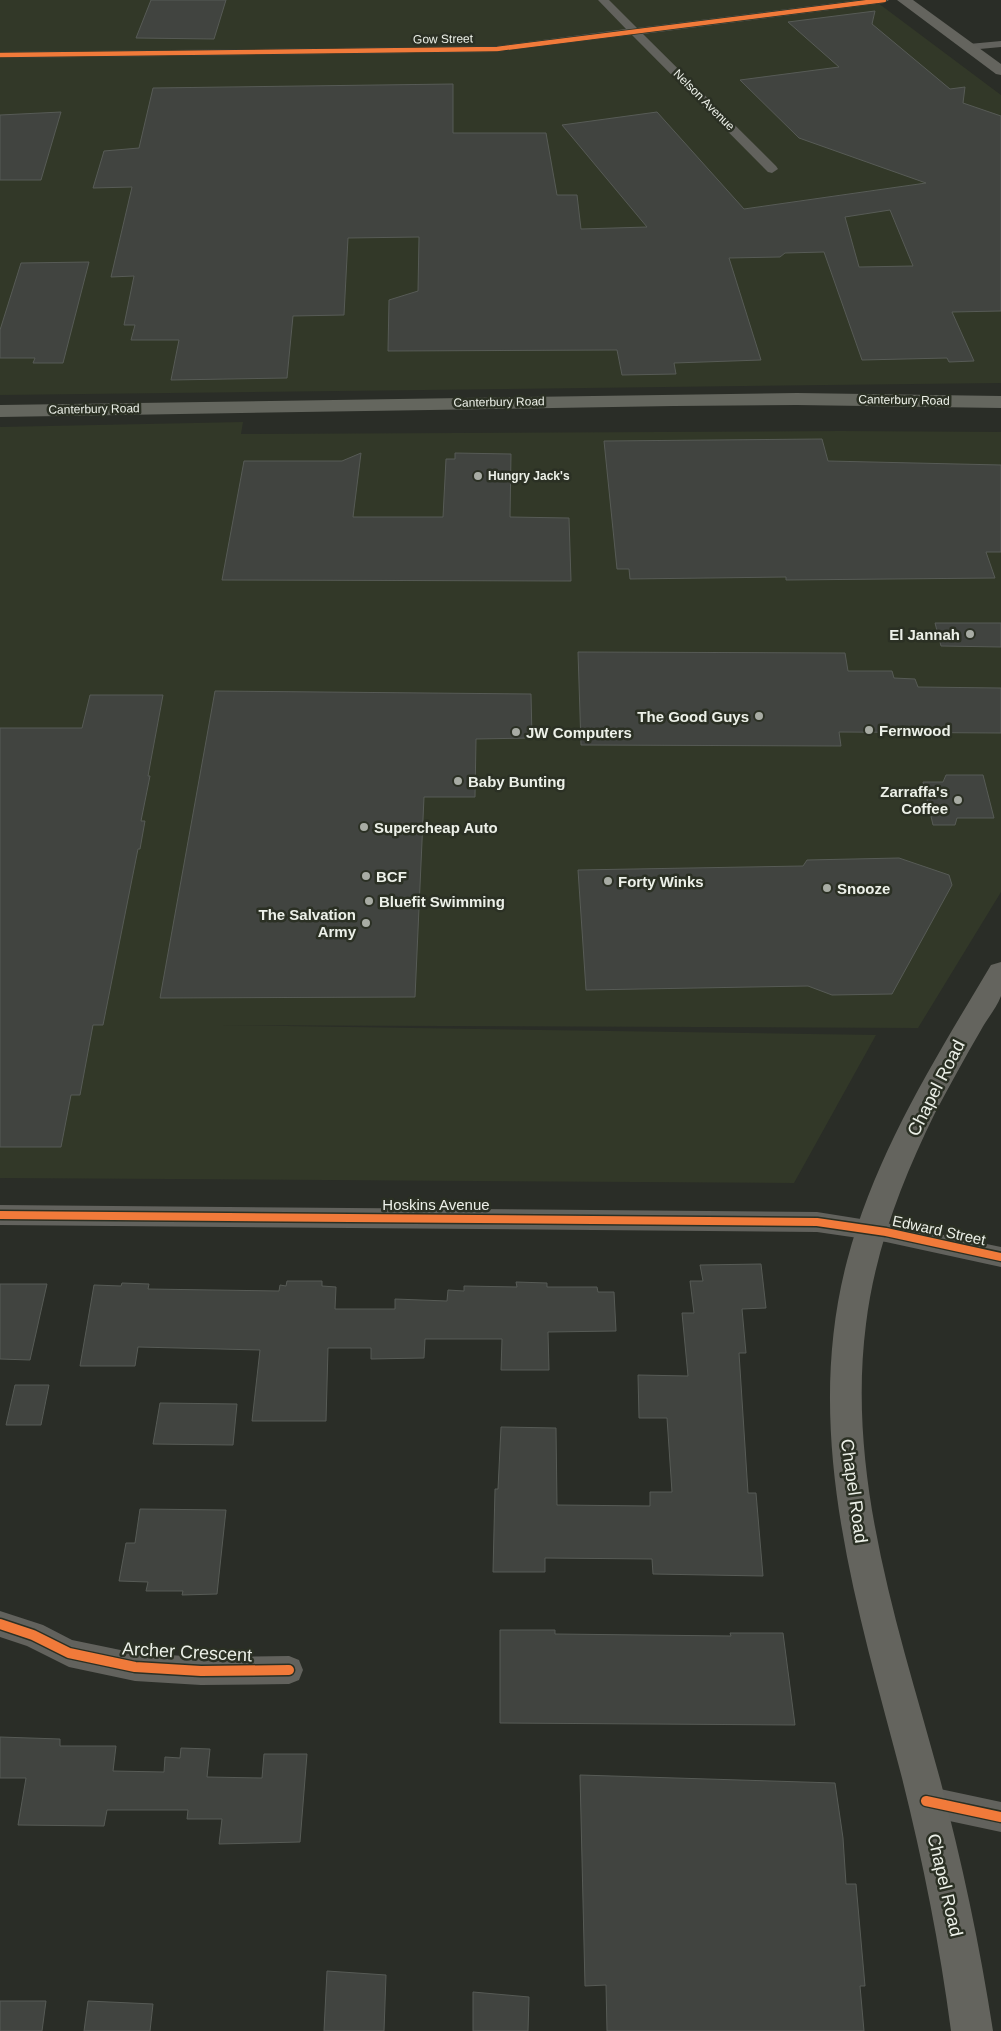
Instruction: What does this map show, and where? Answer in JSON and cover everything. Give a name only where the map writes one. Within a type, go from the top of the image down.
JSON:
[{"type":"highway","name":"Canterbury Road","points":[[0,411],[665,400],[797,399],[1000,402]]},
{"type":"main road","points":[[904,0],[1001,72]]},
{"type":"main road","name":"Chapel Road","points":[[972,2031],[962,1961],[926,1801],[880,1632],[871,1591],[853,1499],[847,1444],[844,1386],[847,1347],[855,1294],[872,1230],[886,1190],[920,1117],[962,1037],[1001,972]]},
{"type":"street","name":"Nelson Avenue","points":[[603,0],[772,169]]},
{"type":"street","name":"Gow Street","points":[[0,55],[482,50],[884,0]]},
{"type":"street","points":[[969,47],[1001,44]]},
{"type":"street","name":"Hoskins Avenue","points":[[0,1215],[740,1220],[817,1222],[872,1230]]},
{"type":"street","name":"Edward Street","points":[[872,1230],[1001,1257]]},
{"type":"street","name":"Archer Crescent","points":[[0,1624],[33,1635],[69,1653],[135,1667],[201,1671],[289,1670]]},
{"type":"street","points":[[926,1801],[1001,1817]]},
{"type":"shaded area","points":[[0,0],[874,0],[1001,95],[1001,383],[0,395]]},
{"type":"shaded area","points":[[243,422],[241,434],[1001,432],[1001,892],[918,1028],[217,1025],[876,1035],[794,1183],[0,1178],[0,427]]},
{"type":"building","points":[[151,0],[226,0],[214,39],[136,38]]},
{"type":"building","points":[[875,11],[872,24],[950,89],[965,87],[963,103],[1001,116],[1001,311],[952,312],[974,361],[949,362],[947,358],[862,360],[824,252],[785,253],[780,257],[729,258],[761,360],[674,363],[676,374],[622,375],[617,350],[388,351],[389,300],[418,291],[419,237],[348,238],[344,315],[293,316],[287,378],[171,380],[179,340],[131,340],[135,325],[124,325],[134,276],[111,277],[132,187],[93,188],[104,151],[139,148],[153,88],[453,84],[453,133],[546,133],[557,195],[577,195],[581,229],[647,227],[562,125],[657,112],[744,209],[926,183],[799,138],[740,80],[839,67],[788,22]],"holes":[[[890,210],[913,266],[859,267],[845,217]]]},
{"type":"building","points":[[61,112],[41,180],[0,180],[0,115]]},
{"type":"building","points":[[89,262],[63,363],[33,363],[35,358],[0,358],[0,330],[21,263]]},
{"type":"building","points":[[822,439],[828,461],[1001,465],[1001,552],[986,552],[995,578],[786,580],[786,577],[630,579],[629,569],[617,569],[604,441]]},
{"type":"building","points":[[361,453],[353,517],[443,517],[446,459],[455,459],[455,453],[511,454],[510,517],[569,518],[571,581],[222,580],[244,461],[342,461]]},
{"type":"building","name":"El Jannah","points":[[935,623],[1001,623],[1001,647],[941,646]]},
{"type":"building","points":[[578,652],[845,653],[848,671],[892,671],[894,678],[915,679],[918,687],[1001,688],[1001,733],[839,732],[841,746],[581,745]]},
{"type":"building","points":[[215,691],[531,694],[532,738],[476,739],[475,797],[424,797],[415,997],[160,998]]},
{"type":"building","points":[[90,695],[163,695],[141,821],[145,821],[140,849],[138,849],[103,1025],[93,1025],[80,1095],[71,1095],[61,1147],[0,1147],[0,728],[82,728]]},
{"type":"building","name":"Zarraffa's Coffee","points":[[946,775],[983,775],[994,818],[957,818],[955,825],[933,825],[923,782],[943,782]]},
{"type":"building","points":[[899,858],[949,875],[952,885],[892,994],[832,995],[808,986],[586,990],[578,870],[803,866],[807,860]]},
{"type":"building","points":[[761,1264],[766,1308],[742,1309],[746,1353],[739,1353],[748,1493],[756,1493],[763,1576],[653,1574],[652,1559],[545,1558],[545,1572],[493,1572],[495,1489],[498,1489],[501,1427],[556,1428],[557,1505],[650,1506],[650,1492],[672,1492],[667,1418],[639,1418],[638,1375],[688,1376],[682,1313],[694,1313],[690,1281],[703,1281],[700,1265]]},
{"type":"building","points":[[287,1281],[322,1281],[322,1286],[336,1287],[335,1309],[395,1309],[395,1299],[447,1301],[448,1290],[464,1291],[464,1286],[517,1287],[516,1282],[547,1283],[547,1287],[597,1287],[598,1292],[614,1292],[616,1331],[548,1332],[549,1370],[501,1370],[502,1339],[425,1339],[424,1358],[371,1359],[371,1348],[328,1348],[326,1421],[252,1421],[260,1350],[138,1347],[135,1366],[80,1366],[94,1285],[121,1286],[122,1283],[149,1284],[148,1289],[279,1291],[280,1285],[286,1286]]},
{"type":"building","points":[[0,1284],[47,1284],[30,1360],[0,1359]]},
{"type":"building","points":[[15,1385],[49,1385],[41,1425],[6,1425]]},
{"type":"building","points":[[160,1403],[237,1404],[233,1445],[153,1444]]},
{"type":"building","points":[[140,1509],[226,1510],[217,1594],[182,1595],[183,1591],[146,1591],[148,1582],[119,1581],[126,1543],[135,1543]]},
{"type":"building","points":[[500,1630],[555,1630],[555,1634],[731,1636],[730,1633],[783,1633],[795,1725],[500,1723]]},
{"type":"building","points":[[0,1737],[60,1739],[60,1746],[116,1746],[113,1771],[164,1772],[165,1757],[180,1758],[181,1748],[210,1749],[207,1777],[262,1778],[264,1754],[307,1754],[300,1842],[219,1844],[222,1819],[187,1819],[188,1810],[107,1810],[104,1826],[18,1825],[26,1778],[0,1778]]},
{"type":"building","points":[[580,1775],[835,1783],[843,1838],[846,1884],[856,1884],[865,1986],[860,1986],[864,2031],[607,2031],[606,1985],[585,1986]]},
{"type":"building","points":[[327,1971],[386,1975],[384,2031],[324,2031]]},
{"type":"building","points":[[473,1992],[529,1997],[528,2031],[473,2031]]},
{"type":"building","points":[[0,2001],[46,2001],[42,2031],[0,2031]]},
{"type":"building","points":[[88,2001],[153,2004],[150,2031],[84,2031]]},
{"type":"cycle path","points":[[0,55],[497,49],[884,0]]},
{"type":"cycle path","points":[[0,1215],[817,1222],[886,1232],[1001,1257]]},
{"type":"cycle path","points":[[0,1624],[33,1635],[69,1653],[135,1667],[201,1671],[289,1670]]},
{"type":"cycle path","points":[[926,1801],[1001,1817]]},
{"type":"place","name":"Hungry Jack's","points":[[478,476]]},
{"type":"place","name":"El Jannah","points":[[970,634]]},
{"type":"place","name":"The Good Guys","points":[[759,716]]},
{"type":"place","name":"Fernwood","points":[[869,730]]},
{"type":"place","name":"JW Computers","points":[[516,732]]},
{"type":"place","name":"Baby Bunting","points":[[458,781]]},
{"type":"place","name":"Zarraffa's Coffee","points":[[958,800]]},
{"type":"place","name":"Supercheap Auto","points":[[364,827]]},
{"type":"place","name":"BCF","points":[[366,876]]},
{"type":"place","name":"Forty Winks","points":[[608,881]]},
{"type":"place","name":"Snooze","points":[[827,888]]},
{"type":"place","name":"Bluefit Swimming","points":[[369,901]]},
{"type":"place","name":"The Salvation Army","points":[[366,923]]}]
